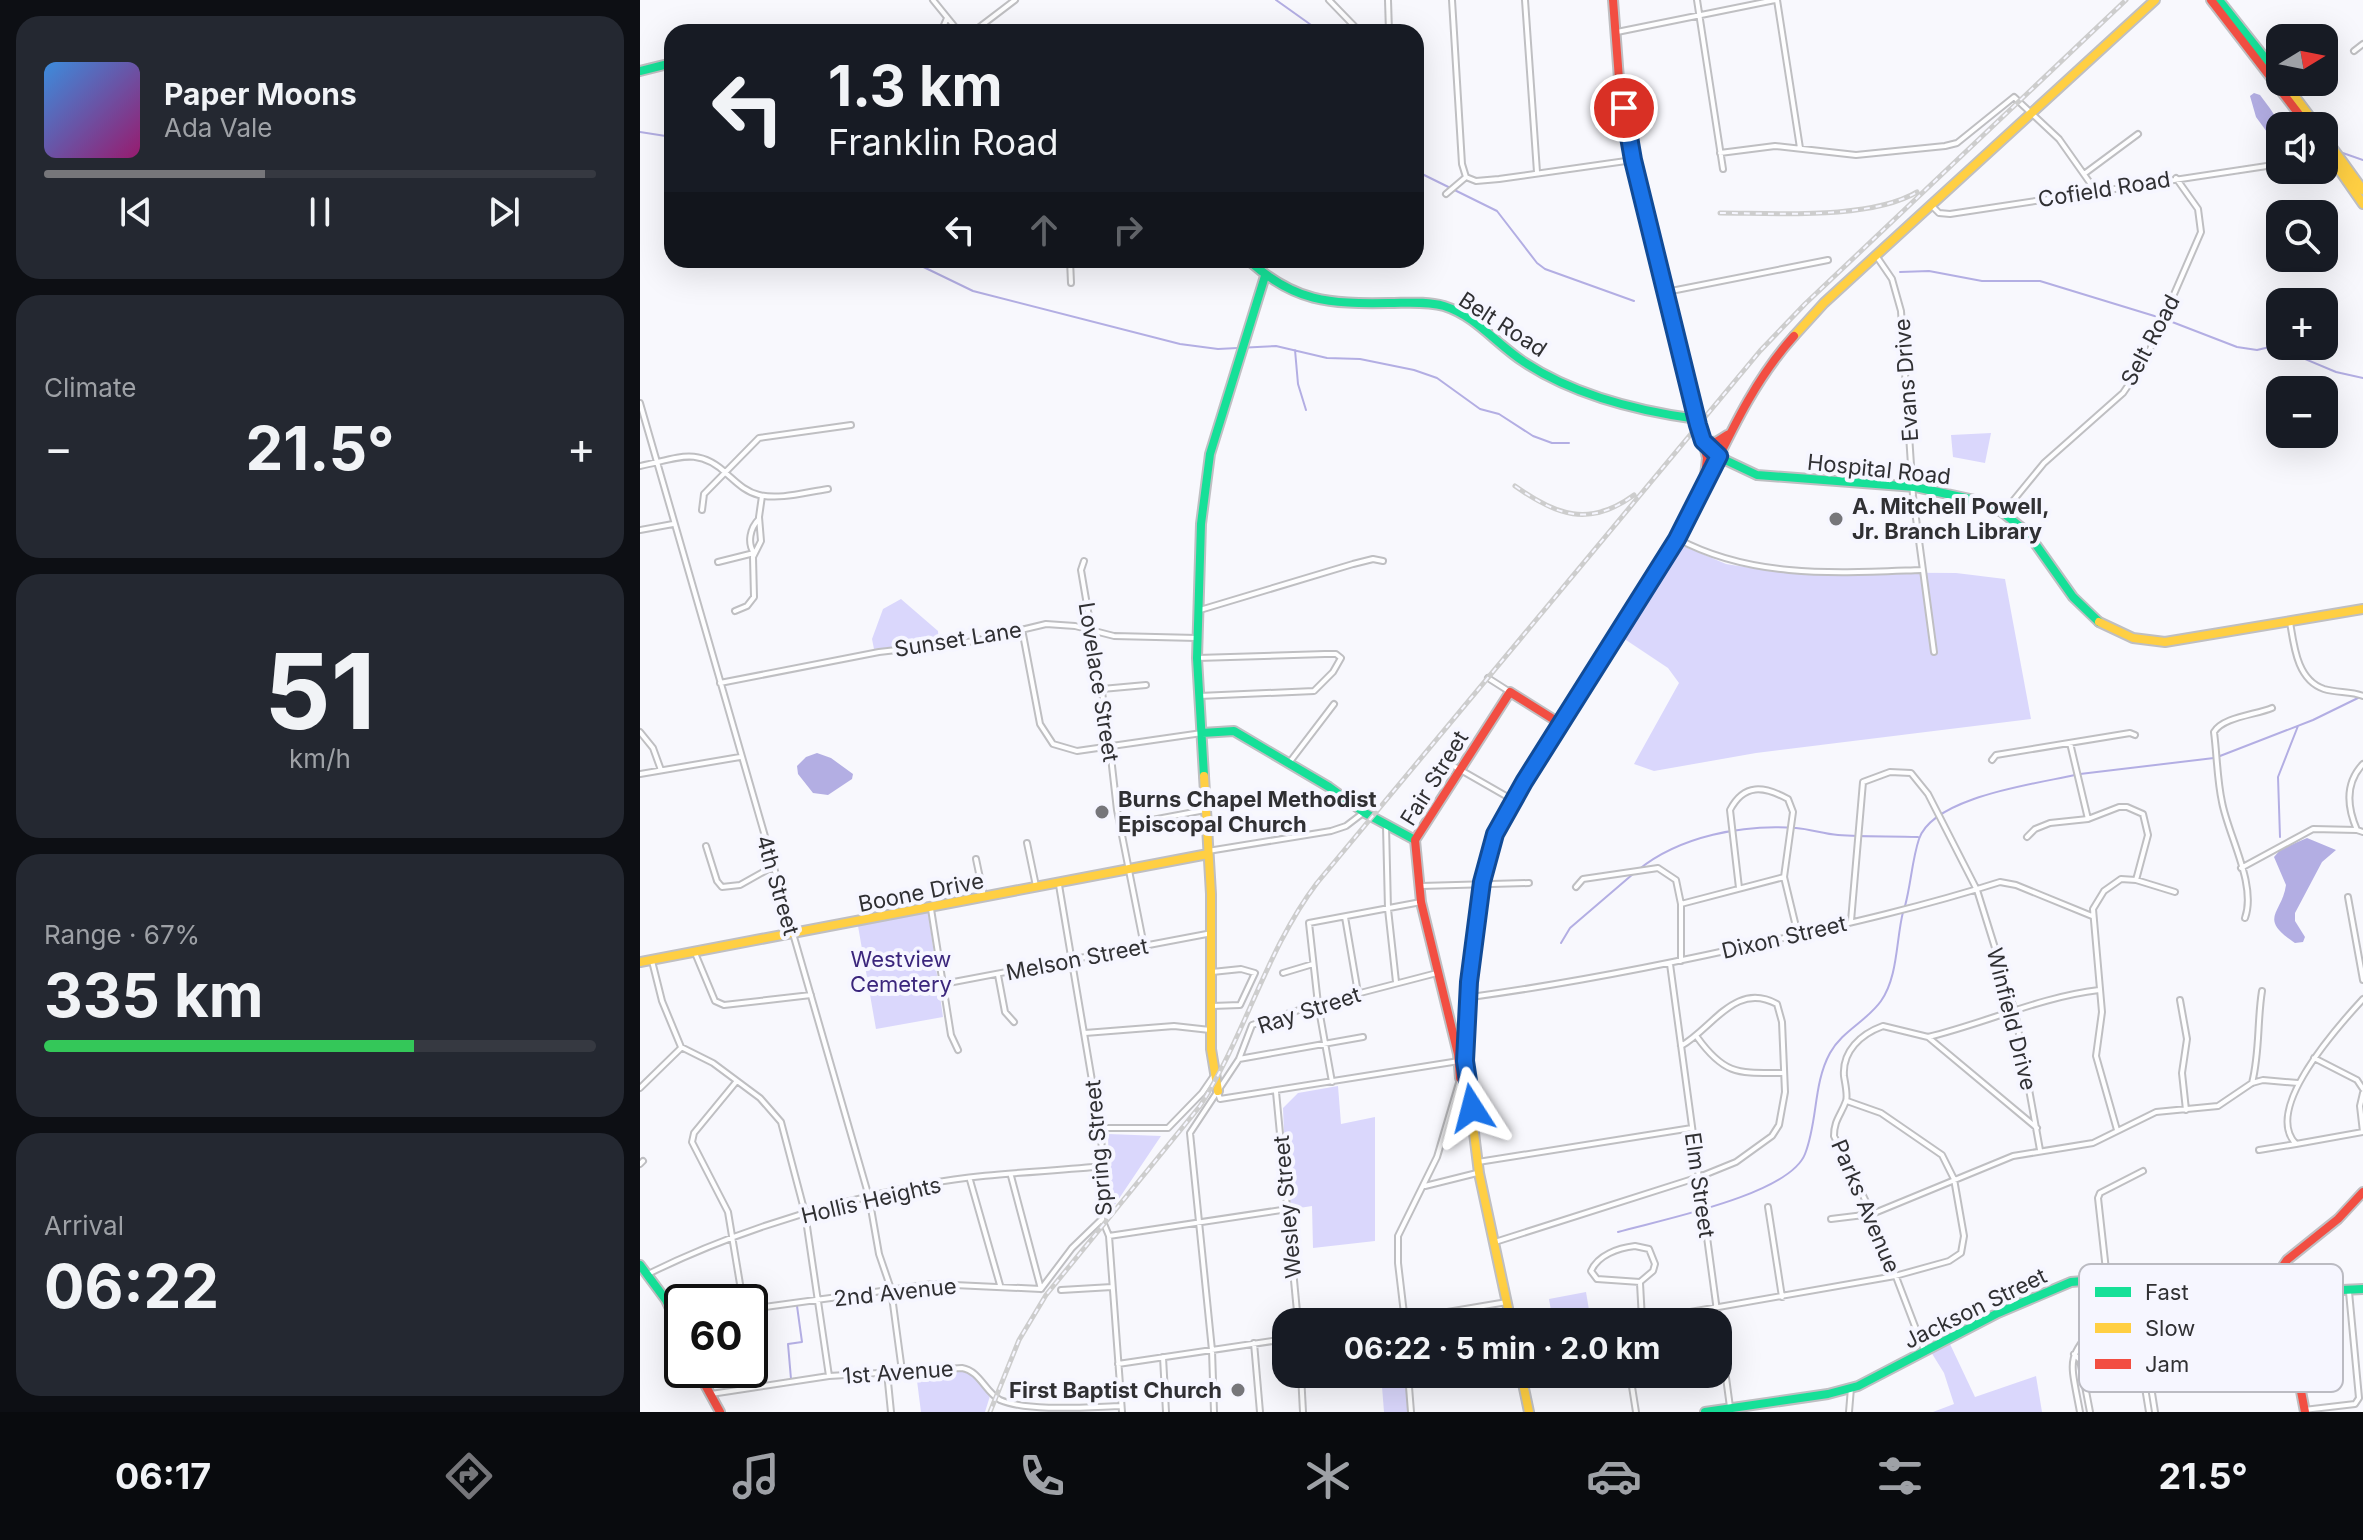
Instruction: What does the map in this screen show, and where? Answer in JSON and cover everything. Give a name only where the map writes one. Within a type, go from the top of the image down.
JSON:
[{"type":"street","points":[[933,0],[952,24]]},
{"type":"street","points":[[984,24],[1015,0]]},
{"type":"street","points":[[1329,0],[1352,24]]},
{"type":"street","points":[[1388,0],[1389,24]]},
{"type":"street","points":[[1452,0],[1466,177]]},
{"type":"street","points":[[1525,0],[1537,172]]},
{"type":"street","points":[[1613,0],[1614,32],[1633,160],[1707,458],[1705,482]]},
{"type":"street","points":[[1697,0],[1723,169]]},
{"type":"street","points":[[1614,32],[1776,0],[1800,148]]},
{"type":"street","points":[[1404,1308],[1397,1244],[1425,1186],[1463,1075],[1468,998],[1482,882],[1495,834],[1513,800],[1677,539],[1728,435],[1771,362],[1824,303],[2155,0]]},
{"type":"street","points":[[2211,0],[2297,112]]},
{"type":"street","points":[[2219,0],[2266,59]]},
{"type":"street","points":[[944,24],[947,18]]},
{"type":"street","points":[[2354,51],[2363,44]]},
{"type":"street","points":[[640,71],[664,65]]},
{"type":"street","points":[[1720,153],[1766,147],[1856,155],[1945,146],[1966,136],[2014,97],[2059,139],[2095,190]]},
{"type":"street","points":[[2084,174],[2138,134]]},
{"type":"street","points":[[2338,155],[2363,190]]},
{"type":"street","points":[[1466,177],[1476,181],[1633,160]]},
{"type":"street","name":"Cofield Road","points":[[1932,206],[1946,214],[2266,166]]},
{"type":"street","points":[[2338,168],[2363,204]]},
{"type":"street","points":[[1446,194],[1466,177]]},
{"type":"street","name":"Selt Road","points":[[2003,513],[2044,463],[2123,393],[2145,361],[2201,232],[2198,209],[2176,178]]},
{"type":"street","name":"Evans Drive","points":[[1877,257],[1892,279],[1901,311],[1913,489],[1921,570],[1934,652]]},
{"type":"street","points":[[1666,292],[1828,260]]},
{"type":"street","points":[[1070,268],[1071,283]]},
{"type":"street","name":"Belt Road","points":[[1256,268],[1293,295],[1318,303],[1427,303],[1446,307],[1467,317],[1529,365],[1560,380],[1649,410],[1697,419]]},
{"type":"street","points":[[1265,276],[1210,454],[1201,524],[1197,658],[1208,810],[1211,1030],[1214,1076],[1219,1082],[1217,1098],[1276,1092],[1459,1061]]},
{"type":"street","name":"4th Street","points":[[640,403],[869,1197],[879,1254],[891,1289],[902,1371]]},
{"type":"street","points":[[702,510],[704,494],[759,438],[851,425]]},
{"type":"street","points":[[1703,441],[1716,442],[1728,435]]},
{"type":"street","name":"Hospital Road","points":[[1703,441],[1719,456],[1745,471],[1762,476],[1962,496],[2003,513],[2041,547],[2082,608],[2104,626],[2139,640],[2172,642],[2363,609]]},
{"type":"street","points":[[640,466],[683,456],[699,456],[715,463],[739,485],[762,496],[828,489]]},
{"type":"street","points":[[735,611],[747,606],[754,597],[754,553],[761,541],[759,519],[762,496]]},
{"type":"street","points":[[754,553],[751,549],[751,531],[759,519]]},
{"type":"street","points":[[640,530],[674,524]]},
{"type":"street","points":[[1677,539],[1706,554],[1763,569],[1921,570]]},
{"type":"street","points":[[718,562],[754,553]]},
{"type":"street","points":[[1198,610],[1353,564],[1373,559],[1383,561]]},
{"type":"street","name":"Lovelace Street","points":[[1084,561],[1081,570],[1111,745],[1120,826],[1144,946]]},
{"type":"street","points":[[2290,622],[2301,670],[2310,681],[2325,689],[2363,696]]},
{"type":"street","name":"Sunset Lane","points":[[720,683],[879,652],[975,641],[1056,624],[1114,636],[1197,638]]},
{"type":"street","points":[[1022,629],[1040,724],[1047,739],[1069,750],[1234,731],[1386,826],[1415,840]]},
{"type":"street","points":[[1197,658],[1330,654],[1340,655],[1341,662],[1314,691],[1199,696]]},
{"type":"street","points":[[1488,678],[1561,724]]},
{"type":"street","points":[[1102,689],[1146,685]]},
{"type":"street","name":"Fair Street","points":[[1463,1075],[1421,902],[1415,840],[1510,692]]},
{"type":"street","points":[[1289,763],[1334,704]]},
{"type":"street","points":[[2245,918],[2248,910],[2247,888],[2221,801],[2214,732],[2222,723],[2272,708]]},
{"type":"street","points":[[640,732],[653,748],[661,770]]},
{"type":"street","points":[[1992,760],[1996,755],[2130,733],[2135,735]]},
{"type":"street","points":[[2070,743],[2088,819]]},
{"type":"street","points":[[640,774],[741,757]]},
{"type":"street","points":[[1445,761],[1513,800]]},
{"type":"street","points":[[2360,831],[2351,814],[2349,797],[2356,771],[2363,764]]},
{"type":"street","name":"Winfield Drive","points":[[1851,922],[1861,787],[1867,778],[1903,771],[1918,779],[1977,890],[2015,1012],[2040,1150]]},
{"type":"street","points":[[1739,888],[1730,810],[1740,794],[1754,788],[1770,790],[1788,799],[1793,812],[1784,877],[1798,935]]},
{"type":"street","points":[[2027,837],[2035,829],[2050,823],[2088,819],[2127,807],[2143,814],[2148,835],[2136,880]]},
{"type":"street","points":[[1120,826],[1208,810]]},
{"type":"street","points":[[1208,853],[1331,831],[1346,826],[1365,813]]},
{"type":"street","points":[[1386,826],[1388,909],[1396,982]]},
{"type":"street","points":[[2241,868],[2313,829],[2360,831]]},
{"type":"street","points":[[1027,843],[1036,889]]},
{"type":"street","points":[[706,846],[717,881],[722,887],[740,885],[772,867]]},
{"type":"street","name":"Boone Drive","points":[[640,962],[1059,885],[1208,853]]},
{"type":"street","points":[[976,859],[984,899]]},
{"type":"street","points":[[1576,887],[1583,879],[1658,868],[1676,880],[1681,904],[1681,961]]},
{"type":"street","points":[[1681,904],[1784,877]]},
{"type":"street","points":[[2117,1130],[2096,1056],[2102,1012],[2092,916],[2099,897],[2111,884],[2121,879],[2136,880],[2175,892]]},
{"type":"street","name":"Dixon Street","points":[[1468,998],[1585,981],[1670,964],[2009,882],[2092,916]]},
{"type":"street","points":[[1418,886],[1529,883]]},
{"type":"street","name":"Spring Street","points":[[1059,885],[1100,1128],[1107,1203],[1102,1219],[1109,1236],[1121,1409]]},
{"type":"street","points":[[2348,897],[2360,948],[2363,980]]},
{"type":"street","points":[[1332,1082],[1318,1004],[1309,923],[1421,902]]},
{"type":"street","points":[[931,909],[951,1035],[958,1050]]},
{"type":"street","points":[[1345,916],[1358,993]]},
{"type":"street","name":"Melson Street","points":[[943,984],[1212,933]]},
{"type":"street","points":[[695,953],[715,1001],[724,1005],[811,995]]},
{"type":"street","points":[[652,961],[665,1011],[681,1047],[695,1052],[760,1098],[781,1122],[805,1213],[829,1376]]},
{"type":"street","points":[[1283,973],[1313,964]]},
{"type":"street","name":"Elm Street","points":[[1670,964],[1718,1308]]},
{"type":"street","points":[[1212,972],[1241,969],[1255,973],[1246,999],[1240,1005],[1212,1006]]},
{"type":"street","name":"Ray Street","points":[[1214,1412],[1212,1350],[1190,1133],[1239,1059],[1252,1025],[1396,982],[1437,973]]},
{"type":"street","points":[[998,975],[1005,1012],[1014,1022]]},
{"type":"street","points":[[1928,1037],[2015,1012],[2051,997],[2099,990]]},
{"type":"street","points":[[2252,1083],[2259,1056],[2258,1012],[2262,991]]},
{"type":"street","points":[[1495,1242],[1699,1177],[1736,1162],[1772,1136],[1783,1110],[1780,1009],[1766,998],[1749,998],[1731,1004],[1697,1037],[1681,1046]]},
{"type":"street","points":[[2296,1144],[2289,1134],[2289,1113],[2298,1083],[2314,1058],[2363,999]]},
{"type":"street","points":[[2180,1000],[2187,1039],[2182,1073],[2186,1110]]},
{"type":"street","points":[[1085,1033],[1174,1026],[1211,1030]]},
{"type":"street","name":"Parks Avenue","points":[[1925,1352],[1872,1214],[1834,1136],[1834,1123],[1846,1100],[1843,1068],[1847,1053],[1865,1035],[1883,1026],[1928,1037],[2037,1128]]},
{"type":"street","points":[[1239,1059],[1363,1037]]},
{"type":"street","points":[[1697,1037],[1715,1061],[1735,1073],[1784,1073]]},
{"type":"street","points":[[640,1088],[681,1047]]},
{"type":"street","points":[[2259,1150],[2363,1132],[2360,1106],[2363,1089],[2357,1080],[2314,1058]]},
{"type":"street","points":[[1463,1075],[1479,1173],[1508,1308]]},
{"type":"street","points":[[1100,1128],[1168,1128],[1214,1076]]},
{"type":"street","points":[[1831,1219],[1872,1214],[1987,1165],[2040,1150],[2093,1143],[2156,1112],[2218,1106],[2252,1083],[2271,1078],[2298,1083]]},
{"type":"street","points":[[736,1081],[694,1133],[692,1142],[722,1195],[740,1284]]},
{"type":"street","name":"Wesley Street","points":[[1276,1092],[1297,1308]]},
{"type":"street","points":[[1723,1308],[1895,1276],[1958,1256],[1964,1248],[1954,1179],[1942,1155],[1881,1113],[1846,1100]]},
{"type":"street","points":[[1478,1162],[1692,1128]]},
{"type":"street","name":"Hollis Heights","points":[[648,1274],[732,1237],[805,1213],[869,1197],[929,1183],[1104,1166]]},
{"type":"street","points":[[2102,1264],[2100,1193],[2143,1171]]},
{"type":"street","points":[[1425,1186],[1479,1173]]},
{"type":"street","points":[[1011,1176],[1041,1289]]},
{"type":"street","points":[[970,1180],[1000,1286]]},
{"type":"street","points":[[2285,1264],[2338,1219],[2363,1192]]},
{"type":"street","points":[[1768,1207],[1782,1297]]},
{"type":"street","points":[[1109,1236],[1288,1209]]},
{"type":"street","points":[[1041,1289],[1072,1248],[1102,1219]]},
{"type":"street","points":[[1624,1247],[1642,1247],[1649,1249],[1655,1264],[1651,1275],[1640,1282],[1597,1279],[1591,1271],[1597,1261],[1611,1253],[1624,1247]]},
{"type":"street","points":[[640,1265],[664,1298]]},
{"type":"street","name":"Jackson Street","points":[[1705,1412],[1851,1388],[2048,1290],[2079,1281]]},
{"type":"street","points":[[1640,1282],[1641,1308]]},
{"type":"street","name":"2nd Avenue","points":[[768,1307],[933,1284],[1041,1289]]},
{"type":"street","points":[[1061,1290],[1112,1287]]},
{"type":"street","name":"Jackson Street","points":[[2343,1290],[2363,1289]]},
{"type":"street","points":[[2305,1411],[2355,1404],[2359,1398],[2348,1290]]},
{"type":"street","points":[[1475,1308],[1507,1302]]},
{"type":"street","points":[[1118,1364],[1272,1341]]},
{"type":"street","points":[[1254,1343],[1260,1412]]},
{"type":"street","points":[[2079,1345],[2071,1364],[2080,1412]]},
{"type":"street","points":[[2074,1354],[2079,1359]]},
{"type":"street","points":[[1163,1357],[1166,1412]]},
{"type":"street","name":"1st Avenue","points":[[768,1385],[829,1376],[968,1369],[996,1397],[1016,1409],[1121,1409]]},
{"type":"street","points":[[887,1372],[891,1412]]},
{"type":"street","points":[[706,1388],[720,1412]]},
{"type":"street","name":"1st Avenue","points":[[709,1394],[748,1388]]},
{"type":"street","points":[[1302,1388],[1303,1412]]},
{"type":"street","points":[[1409,1388],[1411,1412]]},
{"type":"street","points":[[1524,1388],[1529,1412]]},
{"type":"street","points":[[1632,1388],[1636,1412]]},
{"type":"street","name":"Elm Street","points":[[1728,1388],[1730,1407]]},
{"type":"street","points":[[1849,1412],[1851,1388]]},
{"type":"street","points":[[2086,1392],[2090,1412]]},
{"type":"street","points":[[2147,1392],[2152,1412]]},
{"type":"green space","points":[[1991,433],[1985,463],[1953,457],[1951,435]]},
{"type":"green space","points":[[1681,545],[1726,564],[1776,572],[1956,573],[2005,579],[2031,719],[1756,753],[1654,771],[1634,764],[1679,683],[1668,668],[1623,638]]},
{"type":"green space","points":[[901,599],[938,631],[939,642],[874,649],[872,639],[883,609]]},
{"type":"green space","name":"Westview Cemetery","points":[[928,912],[943,1017],[876,1029],[858,926]]},
{"type":"green space","points":[[1338,1086],[1341,1124],[1375,1117],[1375,1241],[1313,1248],[1312,1206],[1287,1210],[1283,1108],[1298,1093]]},
{"type":"green space","points":[[1108,1134],[1161,1136],[1110,1212]]},
{"type":"green space","points":[[1586,1292],[1589,1308],[1551,1308],[1549,1299]]},
{"type":"green space","points":[[1949,1342],[1975,1397],[2036,1376],[2042,1412],[1933,1412],[1954,1404],[1944,1373],[1931,1352]]},
{"type":"green space","points":[[968,1371],[990,1396],[985,1412],[921,1412],[916,1373]]},
{"type":"green space","points":[[1382,1388],[1407,1388],[1409,1412],[1384,1412]]},
{"type":"shaded area","points":[[2254,93],[2260,95],[2272,112],[2266,112],[2266,131],[2256,117],[2250,96]]},
{"type":"shaded area","points":[[817,753],[831,758],[853,774],[852,779],[828,795],[813,793],[798,774],[797,766],[806,757]]},
{"type":"shaded area","points":[[2307,838],[2336,850],[2322,862],[2295,913],[2295,921],[2305,937],[2303,942],[2295,943],[2284,935],[2274,921],[2286,885],[2274,857],[2281,849]]},
{"type":"waterway","points":[[1276,0],[1310,24]]},
{"type":"waterway","points":[[640,132],[664,136]]},
{"type":"waterway","points":[[2340,152],[2363,160]]},
{"type":"waterway","points":[[1424,175],[1497,211],[1545,269],[1634,301]]},
{"type":"waterway","points":[[926,268],[973,291],[1180,344],[1218,349],[1276,346],[1327,358],[1360,359],[1414,370],[1437,378],[1480,409],[1499,414],[1533,436],[1552,443],[1569,443]]},
{"type":"waterway","points":[[1900,272],[1929,271],[1982,281],[2040,281],[2161,318]]},
{"type":"waterway","points":[[2167,320],[2237,347],[2257,350],[2274,346],[2336,372],[2363,378]]},
{"type":"waterway","points":[[1295,350],[1298,384],[1306,410]]},
{"type":"waterway","points":[[2220,756],[2313,720],[2360,697]]},
{"type":"waterway","points":[[2280,837],[2278,777],[2298,726]]},
{"type":"waterway","points":[[2080,774],[2214,758]]},
{"type":"waterway","points":[[1905,906],[1919,839],[1928,825],[1944,813],[1987,795],[2075,775]]},
{"type":"waterway","points":[[1638,870],[1655,858],[1692,841],[1755,828],[1801,829],[1838,835],[1918,837]]},
{"type":"waterway","points":[[1561,943],[1570,928],[1633,874]]},
{"type":"waterway","points":[[1618,1232],[1750,1194],[1794,1169],[1805,1154],[1821,1077],[1830,1053],[1841,1038],[1875,1008],[1887,991],[1894,970],[1903,912]]},
{"type":"waterway","points":[[791,1379],[788,1344],[802,1342],[797,1306]]},
{"type":"railway","points":[[990,1412],[1019,1340],[1046,1295],[1200,1106],[1231,1050],[1284,936],[1317,883],[1760,351],[1805,304],[2126,0]]},
{"type":"railway","points":[[1720,213],[1848,211],[1897,201],[1917,192]]},
{"type":"railway","points":[[1515,486],[1545,504],[1573,514],[1602,512],[1634,495]]},
{"type":"traffic: fast","points":[[2219,0],[2266,59]]},
{"type":"traffic: fast","points":[[640,71],[664,65]]},
{"type":"traffic: fast","points":[[1659,267],[1698,425],[1707,443],[1721,458],[1757,475],[1915,487],[1975,500],[2002,512],[2027,532],[2073,597],[2099,622]]},
{"type":"traffic: fast","points":[[1258,268],[1281,285],[1313,298],[1348,303],[1444,306],[1466,316],[1524,362],[1564,384],[1607,400],[1697,419]]},
{"type":"traffic: fast","points":[[1204,776],[1197,658],[1201,524],[1210,454],[1265,276]]},
{"type":"traffic: fast","points":[[1202,733],[1234,731],[1329,787],[1365,813],[1415,840]]},
{"type":"traffic: fast","points":[[640,1265],[664,1297]]},
{"type":"traffic: fast","points":[[1705,1412],[1828,1394],[1858,1386],[1998,1313],[2079,1281]]},
{"type":"traffic: fast","points":[[2343,1290],[2363,1289]]},
{"type":"traffic: slow","points":[[1794,336],[1824,303],[2155,0]]},
{"type":"traffic: slow","points":[[2294,96],[2306,112]]},
{"type":"traffic: slow","points":[[2338,155],[2363,190]]},
{"type":"traffic: slow","points":[[2338,168],[2363,204]]},
{"type":"traffic: slow","points":[[2099,622],[2133,638],[2165,642],[2363,609]]},
{"type":"traffic: slow","points":[[1508,1308],[1479,1173],[1465,1061],[1469,982],[1482,882],[1496,833],[1533,768]]},
{"type":"traffic: slow","points":[[1204,776],[1211,894],[1211,1049],[1218,1091]]},
{"type":"traffic: slow","points":[[640,962],[1208,854]]},
{"type":"traffic: slow","points":[[1524,1388],[1529,1412]]},
{"type":"traffic: jam","points":[[1613,0],[1619,79],[1633,160],[1659,267]]},
{"type":"traffic: jam","points":[[2211,0],[2297,112]]},
{"type":"traffic: jam","points":[[1533,768],[1676,541],[1758,384],[1794,336]]},
{"type":"traffic: jam","points":[[1705,476],[1707,458],[1703,441],[1716,442],[1727,435]]},
{"type":"traffic: jam","points":[[1460,1078],[1458,1054],[1421,902],[1415,840],[1510,692],[1561,724]]},
{"type":"traffic: jam","points":[[2284,1264],[2338,1219],[2363,1192]]},
{"type":"traffic: jam","points":[[707,1388],[720,1412]]},
{"type":"traffic: jam","points":[[2301,1392],[2305,1412]]},
{"type":"place","name":"A. Mitchell Powell, Jr. Branch Library","points":[[1836,519]]},
{"type":"place","name":"Burns Chapel Methodist Episcopal Church","points":[[1102,812]]},
{"type":"place","name":"First Baptist Church","points":[[1238,1390]]},
{"type":"route","points":[[1472,1108],[1465,1061],[1469,982],[1482,882],[1495,834],[1524,782],[1677,539],[1719,456],[1703,441],[1698,425],[1633,160],[1624,108]]}]
